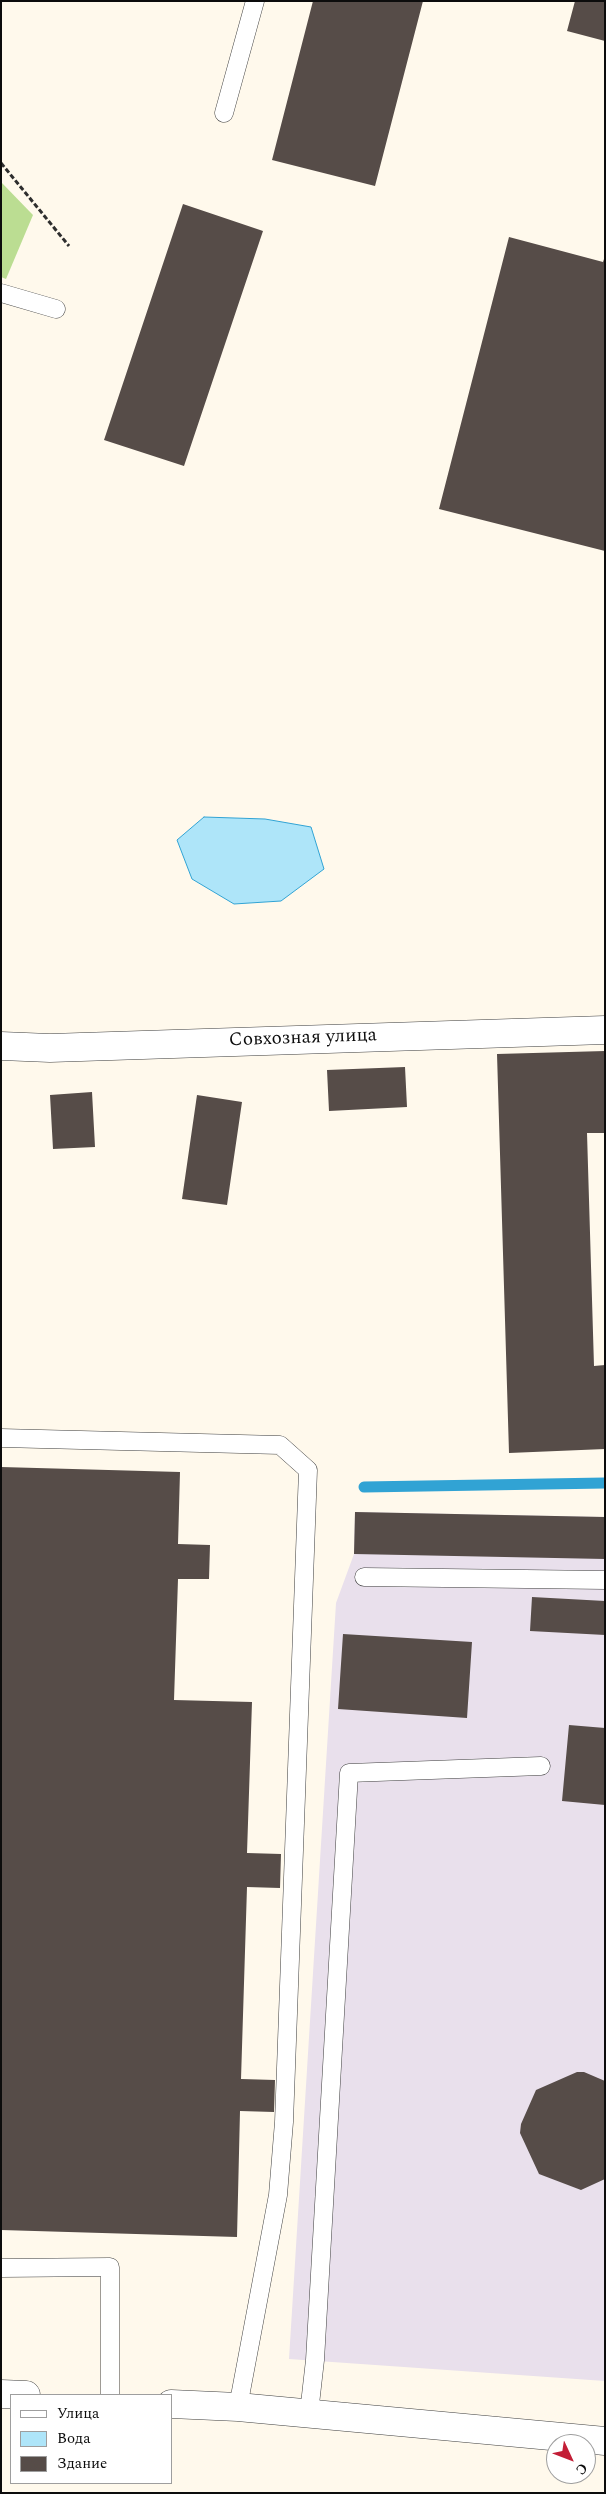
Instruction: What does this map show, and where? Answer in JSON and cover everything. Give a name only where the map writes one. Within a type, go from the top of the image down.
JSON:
[{"type":"street","name":"Совхозная улица","points":[[1,1046],[50,1048],[605,1030]]},
{"type":"street","points":[[172,2404],[309,2413],[605,2441]]},
{"type":"lane","points":[[224,112],[255,1]]},
{"type":"lane","points":[[1,293],[56,309]]},
{"type":"lane","points":[[1,1438],[280,1445],[308,1470],[284,2122],[278,2195],[238,2407]]},
{"type":"lane","points":[[364,1577],[605,1580]]},
{"type":"lane","points":[[309,2413],[316,2350],[348,1773],[541,1766]]},
{"type":"lane","points":[[1,2268],[110,2267],[110,2394]]},
{"type":"path","points":[[1,162],[69,246]]},
{"type":"shaded area","points":[[355,1512],[605,1517],[605,2381],[289,2359],[336,1603],[354,1554]]},
{"type":"green space","points":[[1,182],[33,215],[6,279],[1,277]]},
{"type":"water","points":[[204,817],[265,819],[311,827],[324,869],[281,901],[234,904],[192,879],[177,840]]},
{"type":"building","points":[[313,1],[423,1],[375,186],[272,160]]},
{"type":"building","points":[[575,1],[605,1],[605,41],[567,31]]},
{"type":"building","points":[[183,204],[263,231],[184,466],[104,440]]},
{"type":"building","points":[[509,237],[603,262],[605,256],[605,551],[439,509]]},
{"type":"building","points":[[605,1051],[605,1133],[587,1133],[594,1366],[605,1365],[605,1449],[509,1453],[497,1054]]},
{"type":"building","points":[[405,1067],[407,1107],[329,1111],[327,1070]]},
{"type":"building","points":[[92,1092],[95,1147],[53,1149],[50,1095]]},
{"type":"building","points":[[197,1095],[242,1102],[227,1205],[182,1199]]},
{"type":"building","points":[[1,1467],[180,1472],[178,1544],[210,1545],[209,1579],[178,1579],[174,1700],[252,1702],[247,1853],[281,1854],[280,1888],[247,1887],[241,2079],[275,2080],[274,2112],[240,2111],[237,2237],[1,2230]]},
{"type":"building","points":[[355,1512],[605,1517],[605,1559],[354,1554]]},
{"type":"building","points":[[532,1597],[605,1601],[605,1635],[530,1631]]},
{"type":"building","points":[[343,1634],[472,1642],[467,1718],[338,1709]]},
{"type":"building","points":[[569,1725],[605,1728],[605,1805],[562,1801]]},
{"type":"building","points":[[577,2072],[584,2072],[605,2081],[605,2179],[581,2190],[539,2174],[520,2133],[521,2124],[536,2090]]},
{"type":"waterway","points":[[364,1487],[605,1483]]}]
